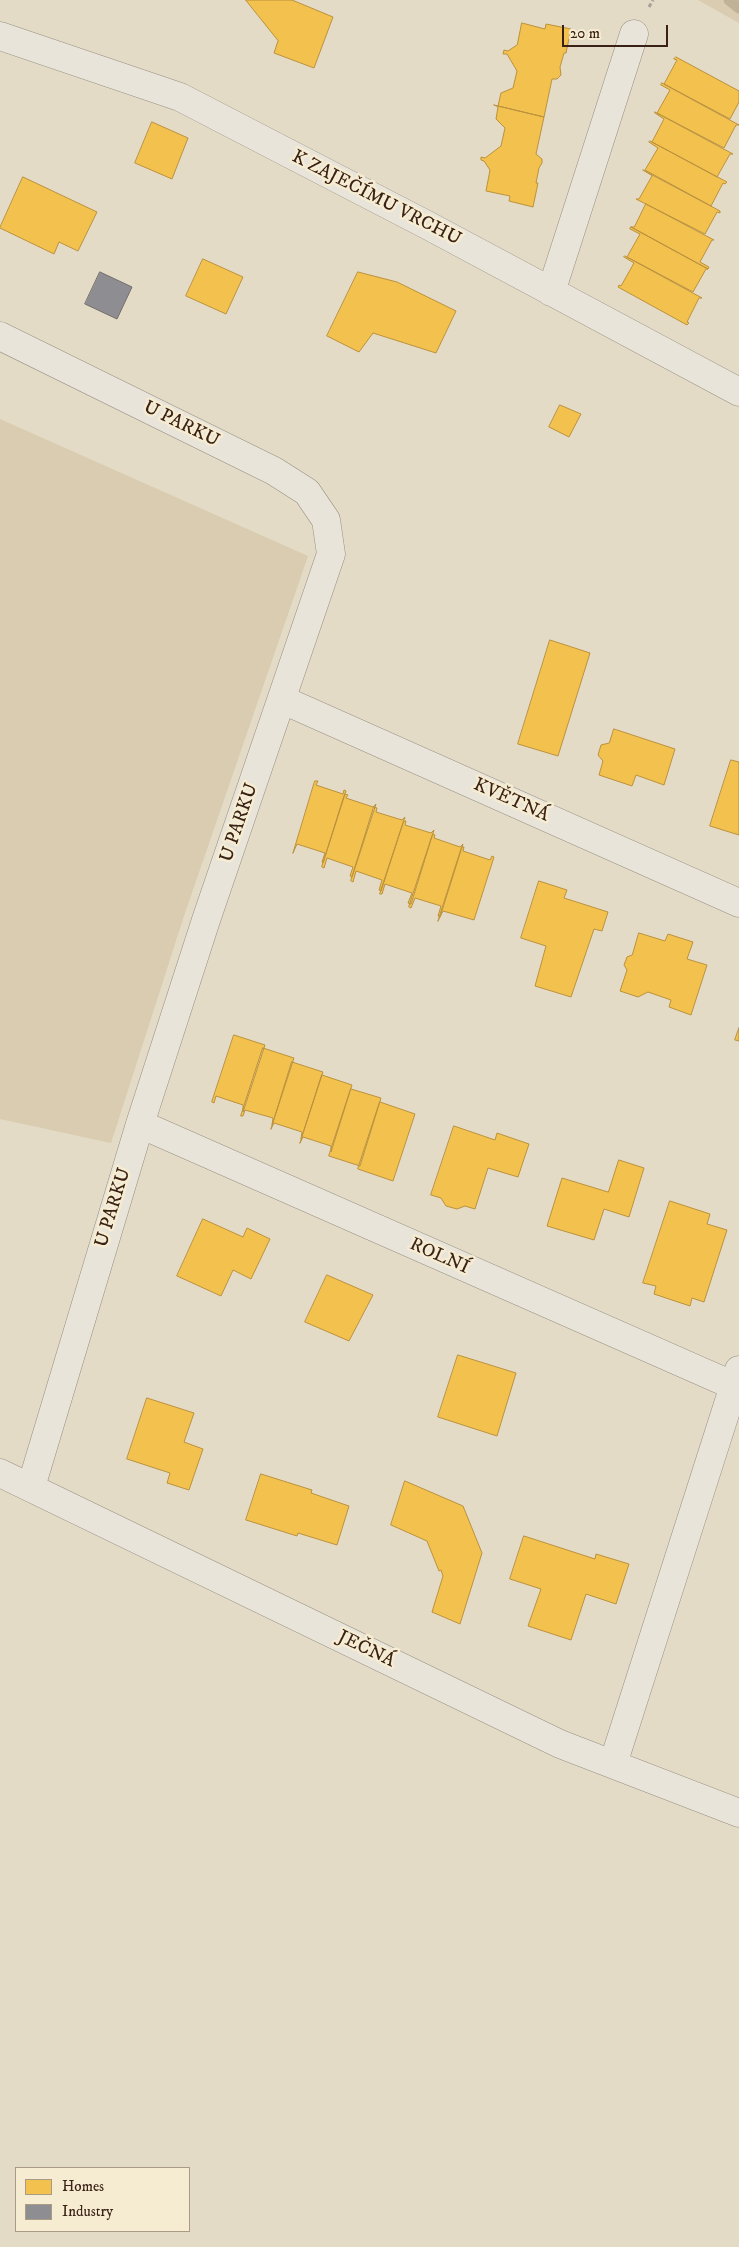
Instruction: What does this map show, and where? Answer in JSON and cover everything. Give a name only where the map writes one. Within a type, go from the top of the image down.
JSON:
[{"type":"street","points":[[551,292],[634,34]]},
{"type":"street","name":"K ZAJEČÍMU VRCHU","points":[[0,36],[180,98],[739,392]]},
{"type":"street","name":"U PARKU","points":[[0,336],[274,471],[308,492],[326,520],[331,554],[283,700],[206,920],[140,1124],[30,1488]]},
{"type":"street","name":"KVĚTNÁ","points":[[283,700],[739,903]]},
{"type":"street","name":"ROLNÍ","points":[[140,1124],[737,1381]]},
{"type":"street","points":[[613,1764],[737,1381]]},
{"type":"street","name":"JEČNÁ","points":[[0,1473],[560,1744],[739,1813]]},
{"type":"shaded area","points":[[698,0],[739,0],[739,23]]},
{"type":"shaded area","points":[[0,419],[308,556],[184,916],[111,1143],[0,1119]]},
{"type":"building: Homes","points":[[246,0],[292,0],[333,17],[314,68],[274,53],[278,41]]},
{"type":"building: Homes","points":[[522,23],[545,29],[546,24],[571,29],[566,53],[564,53],[560,67],[561,75],[557,79],[552,79],[544,117],[498,106],[501,93],[513,88],[517,71],[507,54],[503,54],[504,50],[508,51],[517,45]]},
{"type":"building: Homes","points":[[676,57],[739,91],[739,102],[730,119],[664,84],[677,60],[674,59]]},
{"type":"building: Homes","points":[[662,83],[739,125],[736,125],[724,148],[657,113],[670,90],[661,85]]},
{"type":"building: Homes","points":[[494,105],[544,117],[536,154],[542,159],[542,163],[539,168],[533,207],[509,201],[510,196],[486,191],[490,170],[484,161],[481,160],[481,157],[485,158],[501,146],[505,128],[496,119],[498,107]]},
{"type":"building: Homes","points":[[655,112],[733,154],[730,154],[717,177],[652,142],[664,119]]},
{"type":"building: Homes","points":[[152,122],[188,138],[172,179],[135,163]]},
{"type":"building: Homes","points":[[650,141],[727,182],[723,183],[711,206],[645,170],[658,148]]},
{"type":"building: Homes","points":[[643,170],[720,211],[720,213],[717,212],[705,234],[636,199],[639,199],[652,176]]},
{"type":"building: Homes","points":[[23,177],[97,212],[78,251],[59,242],[54,254],[0,228]]},
{"type":"building: Homes","points":[[646,204],[714,240],[712,240],[700,262],[709,267],[708,269],[631,227],[634,227]]},
{"type":"building: Homes","points":[[631,227],[708,269],[706,269],[693,292],[627,257],[640,234],[630,229]]},
{"type":"building: Homes","points":[[625,256],[702,298],[699,298],[687,325],[618,287],[619,285],[621,286],[634,263]]},
{"type":"building: Homes","points":[[203,259],[243,277],[226,314],[186,296]]},
{"type":"building: Homes","points":[[358,272],[397,282],[456,311],[436,353],[373,333],[359,352],[327,336]]},
{"type":"building: Homes","points":[[560,405],[581,414],[569,437],[549,427]]},
{"type":"building: Homes","points":[[550,640],[590,653],[558,756],[518,744]]},
{"type":"building: Homes","points":[[614,729],[675,749],[664,785],[636,775],[632,786],[599,775],[603,761],[598,755],[601,745],[609,743]]},
{"type":"building: Homes","points":[[731,760],[739,762],[739,835],[710,826]]},
{"type":"building: Homes","points":[[315,781],[318,781],[316,785],[343,794],[344,790],[346,791],[323,863],[325,853],[297,844],[293,853]]},
{"type":"building: Homes","points":[[345,794],[348,795],[346,798],[373,807],[376,804],[352,877],[350,876],[353,867],[327,858],[324,868],[322,867]]},
{"type":"building: Homes","points":[[374,807],[377,808],[376,812],[402,820],[405,817],[381,891],[379,890],[382,880],[356,871],[353,882],[351,881]]},
{"type":"building: Homes","points":[[404,821],[406,821],[405,825],[431,833],[434,830],[411,904],[408,903],[412,893],[385,884],[382,894],[380,894]]},
{"type":"building: Homes","points":[[433,834],[435,835],[434,838],[460,847],[463,844],[440,917],[438,916],[441,906],[415,898],[411,908],[409,907]]},
{"type":"building: Homes","points":[[462,847],[464,847],[463,851],[490,860],[492,856],[494,857],[474,920],[443,911],[438,921]]},
{"type":"building: Homes","points":[[539,881],[567,890],[564,898],[608,912],[602,931],[594,929],[571,997],[535,986],[546,946],[521,938]]},
{"type":"building: Homes","points":[[639,933],[665,941],[668,934],[693,942],[687,959],[707,965],[691,1015],[669,1007],[671,1000],[648,992],[638,997],[620,991],[627,970],[624,965],[627,957],[632,955]]},
{"type":"building: Homes","points":[[739,1028],[739,1041],[735,1040]]},
{"type":"building: Homes","points":[[234,1035],[265,1045],[243,1112],[243,1105],[216,1096],[214,1103],[212,1102]]},
{"type":"building: Homes","points":[[263,1048],[294,1058],[272,1125],[273,1118],[245,1110],[243,1116],[241,1116]]},
{"type":"building: Homes","points":[[292,1062],[323,1072],[301,1139],[302,1132],[274,1123],[271,1129]]},
{"type":"building: Homes","points":[[322,1075],[352,1085],[331,1152],[331,1146],[303,1137],[300,1143]]},
{"type":"building: Homes","points":[[351,1089],[381,1098],[360,1166],[329,1156]]},
{"type":"building: Homes","points":[[380,1102],[415,1114],[393,1181],[358,1169]]},
{"type":"building: Homes","points":[[454,1126],[495,1140],[497,1133],[529,1144],[518,1177],[488,1168],[475,1209],[465,1206],[457,1209],[446,1206],[441,1198],[431,1195]]},
{"type":"building: Homes","points":[[619,1160],[644,1168],[629,1217],[604,1209],[594,1240],[547,1226],[562,1178],[608,1192]]},
{"type":"building: Homes","points":[[670,1201],[710,1214],[707,1224],[727,1230],[704,1302],[692,1298],[690,1306],[654,1294],[656,1286],[643,1283]]},
{"type":"building: Homes","points":[[203,1219],[243,1237],[247,1228],[270,1239],[251,1279],[233,1270],[221,1296],[177,1276]]},
{"type":"building: Homes","points":[[327,1275],[373,1295],[349,1341],[305,1322]]},
{"type":"building: Homes","points":[[458,1355],[516,1373],[497,1436],[438,1417]]},
{"type":"building: Homes","points":[[147,1398],[194,1413],[184,1442],[203,1449],[189,1490],[167,1483],[170,1473],[127,1459]]},
{"type":"building: Homes","points":[[261,1474],[312,1490],[311,1493],[349,1506],[337,1545],[298,1533],[297,1536],[246,1520]]},
{"type":"building: Homes","points":[[405,1481],[463,1506],[482,1553],[460,1624],[432,1612],[443,1576],[441,1570],[439,1571],[427,1541],[391,1525]]},
{"type":"building: Homes","points":[[524,1536],[595,1559],[596,1554],[629,1564],[616,1604],[586,1594],[571,1640],[528,1626],[541,1589],[510,1579]]},
{"type":"building: Industry","points":[[100,272],[132,287],[117,319],[85,304]]},
{"type":"waterway","points":[[729,0],[739,8]]}]
